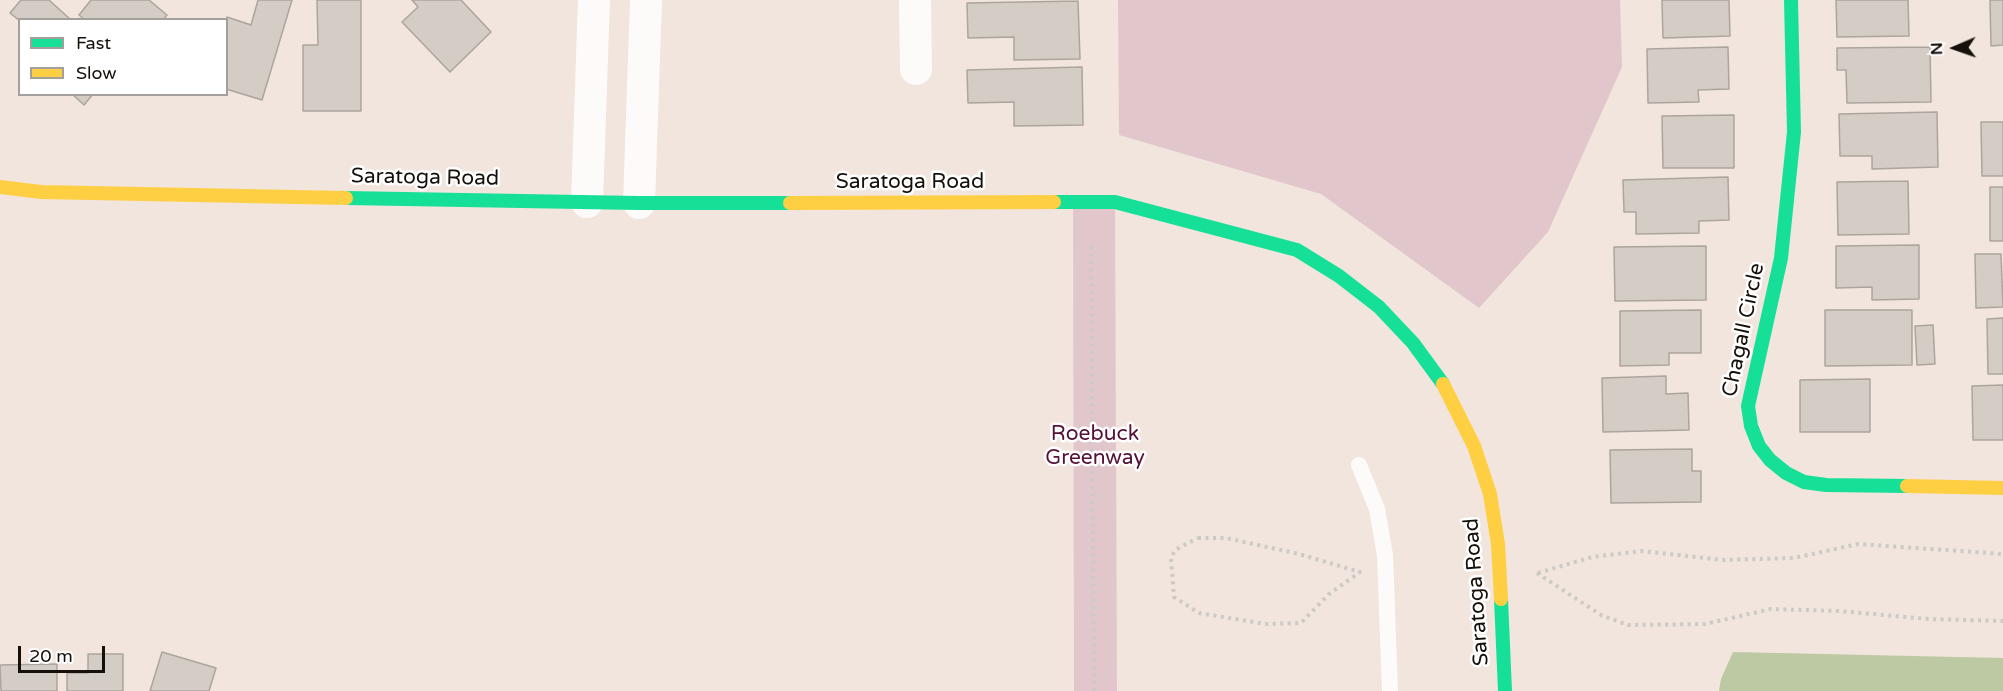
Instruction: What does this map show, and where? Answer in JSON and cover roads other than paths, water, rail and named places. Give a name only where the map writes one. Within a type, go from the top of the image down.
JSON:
[{"type":"street","points":[[587,202],[594,0]]},
{"type":"street","points":[[639,203],[646,0]]},
{"type":"street","points":[[915,0],[916,69]]},
{"type":"street","name":"Chagall Circle","points":[[1791,0],[1794,132],[1780,258],[1748,406],[1751,426],[1759,446],[1770,460],[1786,473],[1804,482],[1826,485],[2003,488]]},
{"type":"street","name":"Saratoga Road","points":[[0,187],[41,192],[639,203],[1115,202],[1297,250],[1339,276],[1379,307],[1413,343],[1443,384],[1474,446],[1490,494],[1498,544],[1505,691]]},
{"type":"lane","points":[[1359,465],[1377,509],[1385,555],[1390,691]]},
{"type":"park label","name":"Roebuck Greenway","points":[[1095,446]]}]
